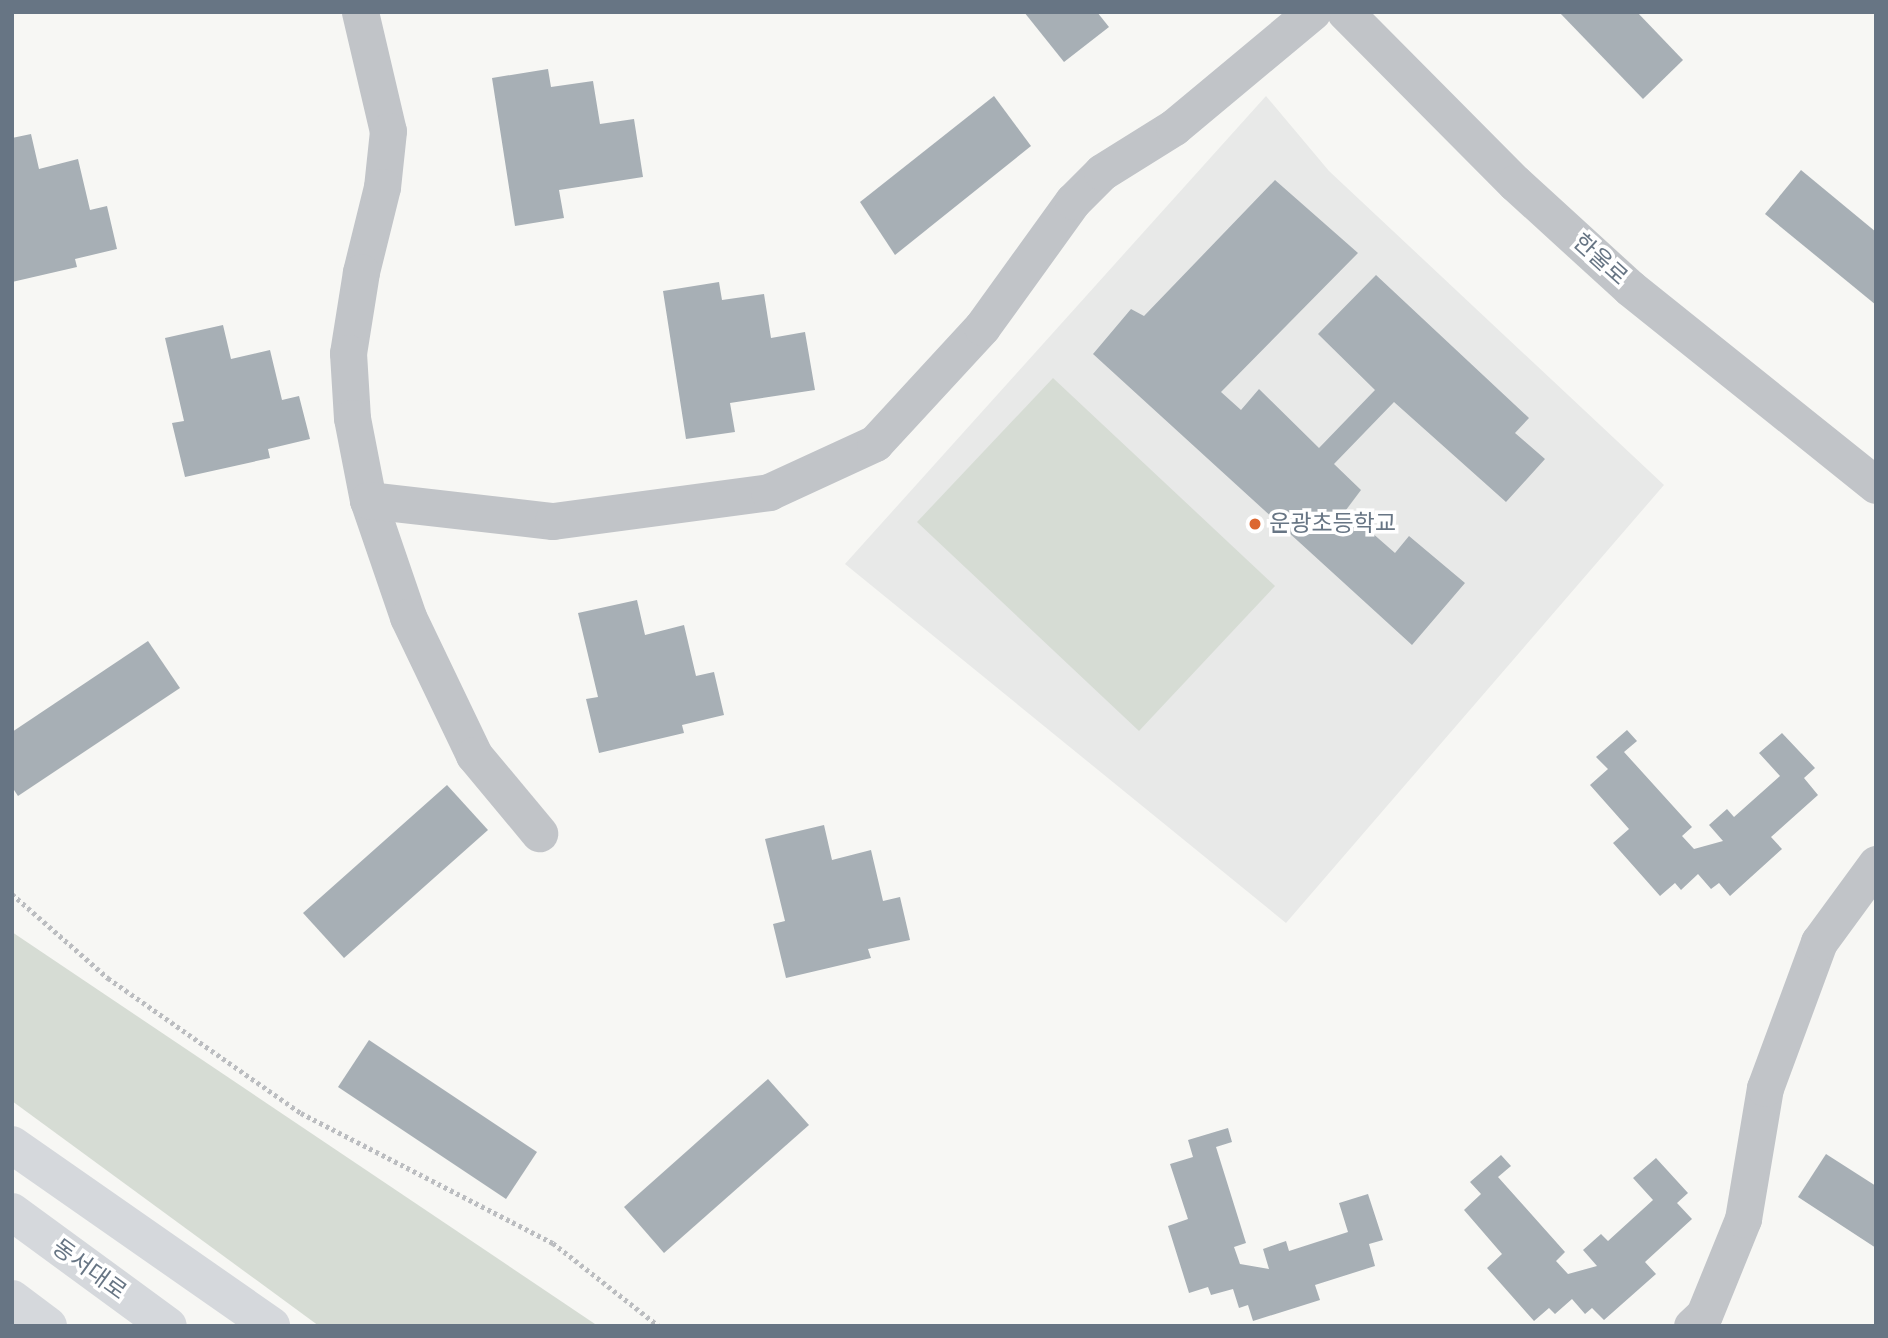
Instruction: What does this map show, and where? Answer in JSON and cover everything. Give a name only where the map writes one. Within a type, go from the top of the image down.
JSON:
[{"type":"highway","points":[[12,1145],[271,1326]]},
{"type":"highway","name":"동서대로","points":[[12,1212],[168,1326]]},
{"type":"highway","points":[[12,1299],[47,1326]]},
{"type":"street","points":[[360,12],[388,131],[382,187],[348,353],[352,418],[368,500],[408,617],[474,755],[539,833]]},
{"type":"street","points":[[368,500],[554,521],[769,492],[875,443],[982,327],[1073,201],[1102,172],[1174,127],[1312,12]]},
{"type":"street","name":"한울로","points":[[1345,12],[1515,183],[1630,288],[1876,485]]},
{"type":"street","points":[[1692,1326],[1704,1315],[1743,1219],[1765,1088],[1819,942],[1876,864]]},
{"type":"path","points":[[12,894],[108,978],[301,1113],[552,1243],[659,1326]]},
{"type":"shaded area","name":"운광초등학교","points":[[1266,96],[1329,171],[1664,485],[1286,923],[845,564]]},
{"type":"shaded area","points":[[1053,378],[1275,586],[1139,731],[917,522]]},
{"type":"shaded area","points":[[12,932],[598,1326],[319,1326],[12,1101]]},
{"type":"building","points":[[1024,12],[1097,12],[1109,27],[1064,62]]},
{"type":"building","points":[[1559,12],[1637,12],[1683,60],[1643,99]]},
{"type":"building","points":[[548,69],[551,87],[593,81],[600,124],[634,119],[643,177],[559,190],[564,218],[515,226],[492,78]]},
{"type":"building","points":[[994,96],[1031,146],[895,255],[860,202]]},
{"type":"building","points":[[31,134],[39,169],[78,159],[90,210],[107,206],[117,249],[75,259],[77,267],[12,282],[12,138]]},
{"type":"building","points":[[1801,170],[1876,232],[1876,305],[1765,214]]},
{"type":"building","points":[[1275,180],[1358,253],[1221,392],[1241,410],[1259,389],[1319,448],[1375,390],[1318,334],[1376,275],[1529,418],[1515,433],[1545,459],[1506,502],[1394,402],[1334,464],[1361,490],[1346,510],[1395,553],[1409,536],[1465,583],[1412,645],[1093,354],[1131,309],[1144,316]]},
{"type":"building","points":[[719,282],[722,300],[764,294],[771,338],[805,332],[815,390],[730,403],[735,432],[686,439],[663,291]]},
{"type":"building","points":[[223,325],[231,359],[270,350],[282,400],[299,396],[310,439],[268,449],[270,458],[185,477],[172,423],[184,421],[165,338]]},
{"type":"building","points":[[637,600],[645,635],[684,625],[696,676],[714,672],[724,715],[682,725],[684,733],[599,753],[586,699],[598,697],[578,613]]},
{"type":"building","points":[[148,641],[180,688],[18,796],[12,787],[12,732]]},
{"type":"building","points":[[1627,730],[1637,741],[1624,752],[1692,827],[1682,836],[1694,849],[1723,841],[1709,825],[1727,809],[1734,817],[1780,776],[1759,753],[1782,733],[1815,768],[1804,778],[1818,795],[1771,837],[1782,849],[1730,896],[1719,883],[1711,889],[1698,874],[1681,890],[1675,883],[1660,896],[1613,843],[1629,829],[1590,785],[1608,769],[1596,757]]},
{"type":"building","points":[[447,785],[488,830],[344,958],[303,913]]},
{"type":"building","points":[[824,825],[832,860],[871,850],[883,901],[900,897],[910,940],[868,949],[871,958],[786,978],[773,924],[785,921],[765,839]]},
{"type":"building","points":[[369,1040],[537,1152],[506,1199],[338,1087]]},
{"type":"building","points":[[768,1079],[809,1125],[664,1253],[624,1207]]},
{"type":"building","points":[[1228,1128],[1232,1142],[1216,1147],[1246,1243],[1234,1247],[1240,1264],[1269,1269],[1263,1249],[1286,1241],[1289,1251],[1348,1232],[1339,1203],[1368,1194],[1383,1240],[1369,1244],[1375,1266],[1315,1285],[1320,1300],[1253,1321],[1248,1305],[1239,1308],[1233,1289],[1211,1295],[1208,1287],[1189,1293],[1168,1226],[1188,1219],[1170,1164],[1193,1157],[1188,1140]]},
{"type":"building","points":[[1826,1154],[1876,1186],[1876,1248],[1798,1197]]},
{"type":"building","points":[[1501,1155],[1511,1166],[1498,1177],[1565,1252],[1556,1261],[1568,1274],[1597,1266],[1583,1250],[1601,1234],[1608,1241],[1653,1200],[1633,1178],[1656,1158],[1688,1193],[1677,1203],[1692,1219],[1645,1262],[1656,1274],[1604,1320],[1592,1308],[1585,1314],[1572,1299],[1555,1314],[1549,1308],[1534,1321],[1487,1268],[1502,1254],[1464,1210],[1481,1194],[1470,1182]]},
{"type":"place","name":"운광초등학교","points":[[1255,524]]}]
